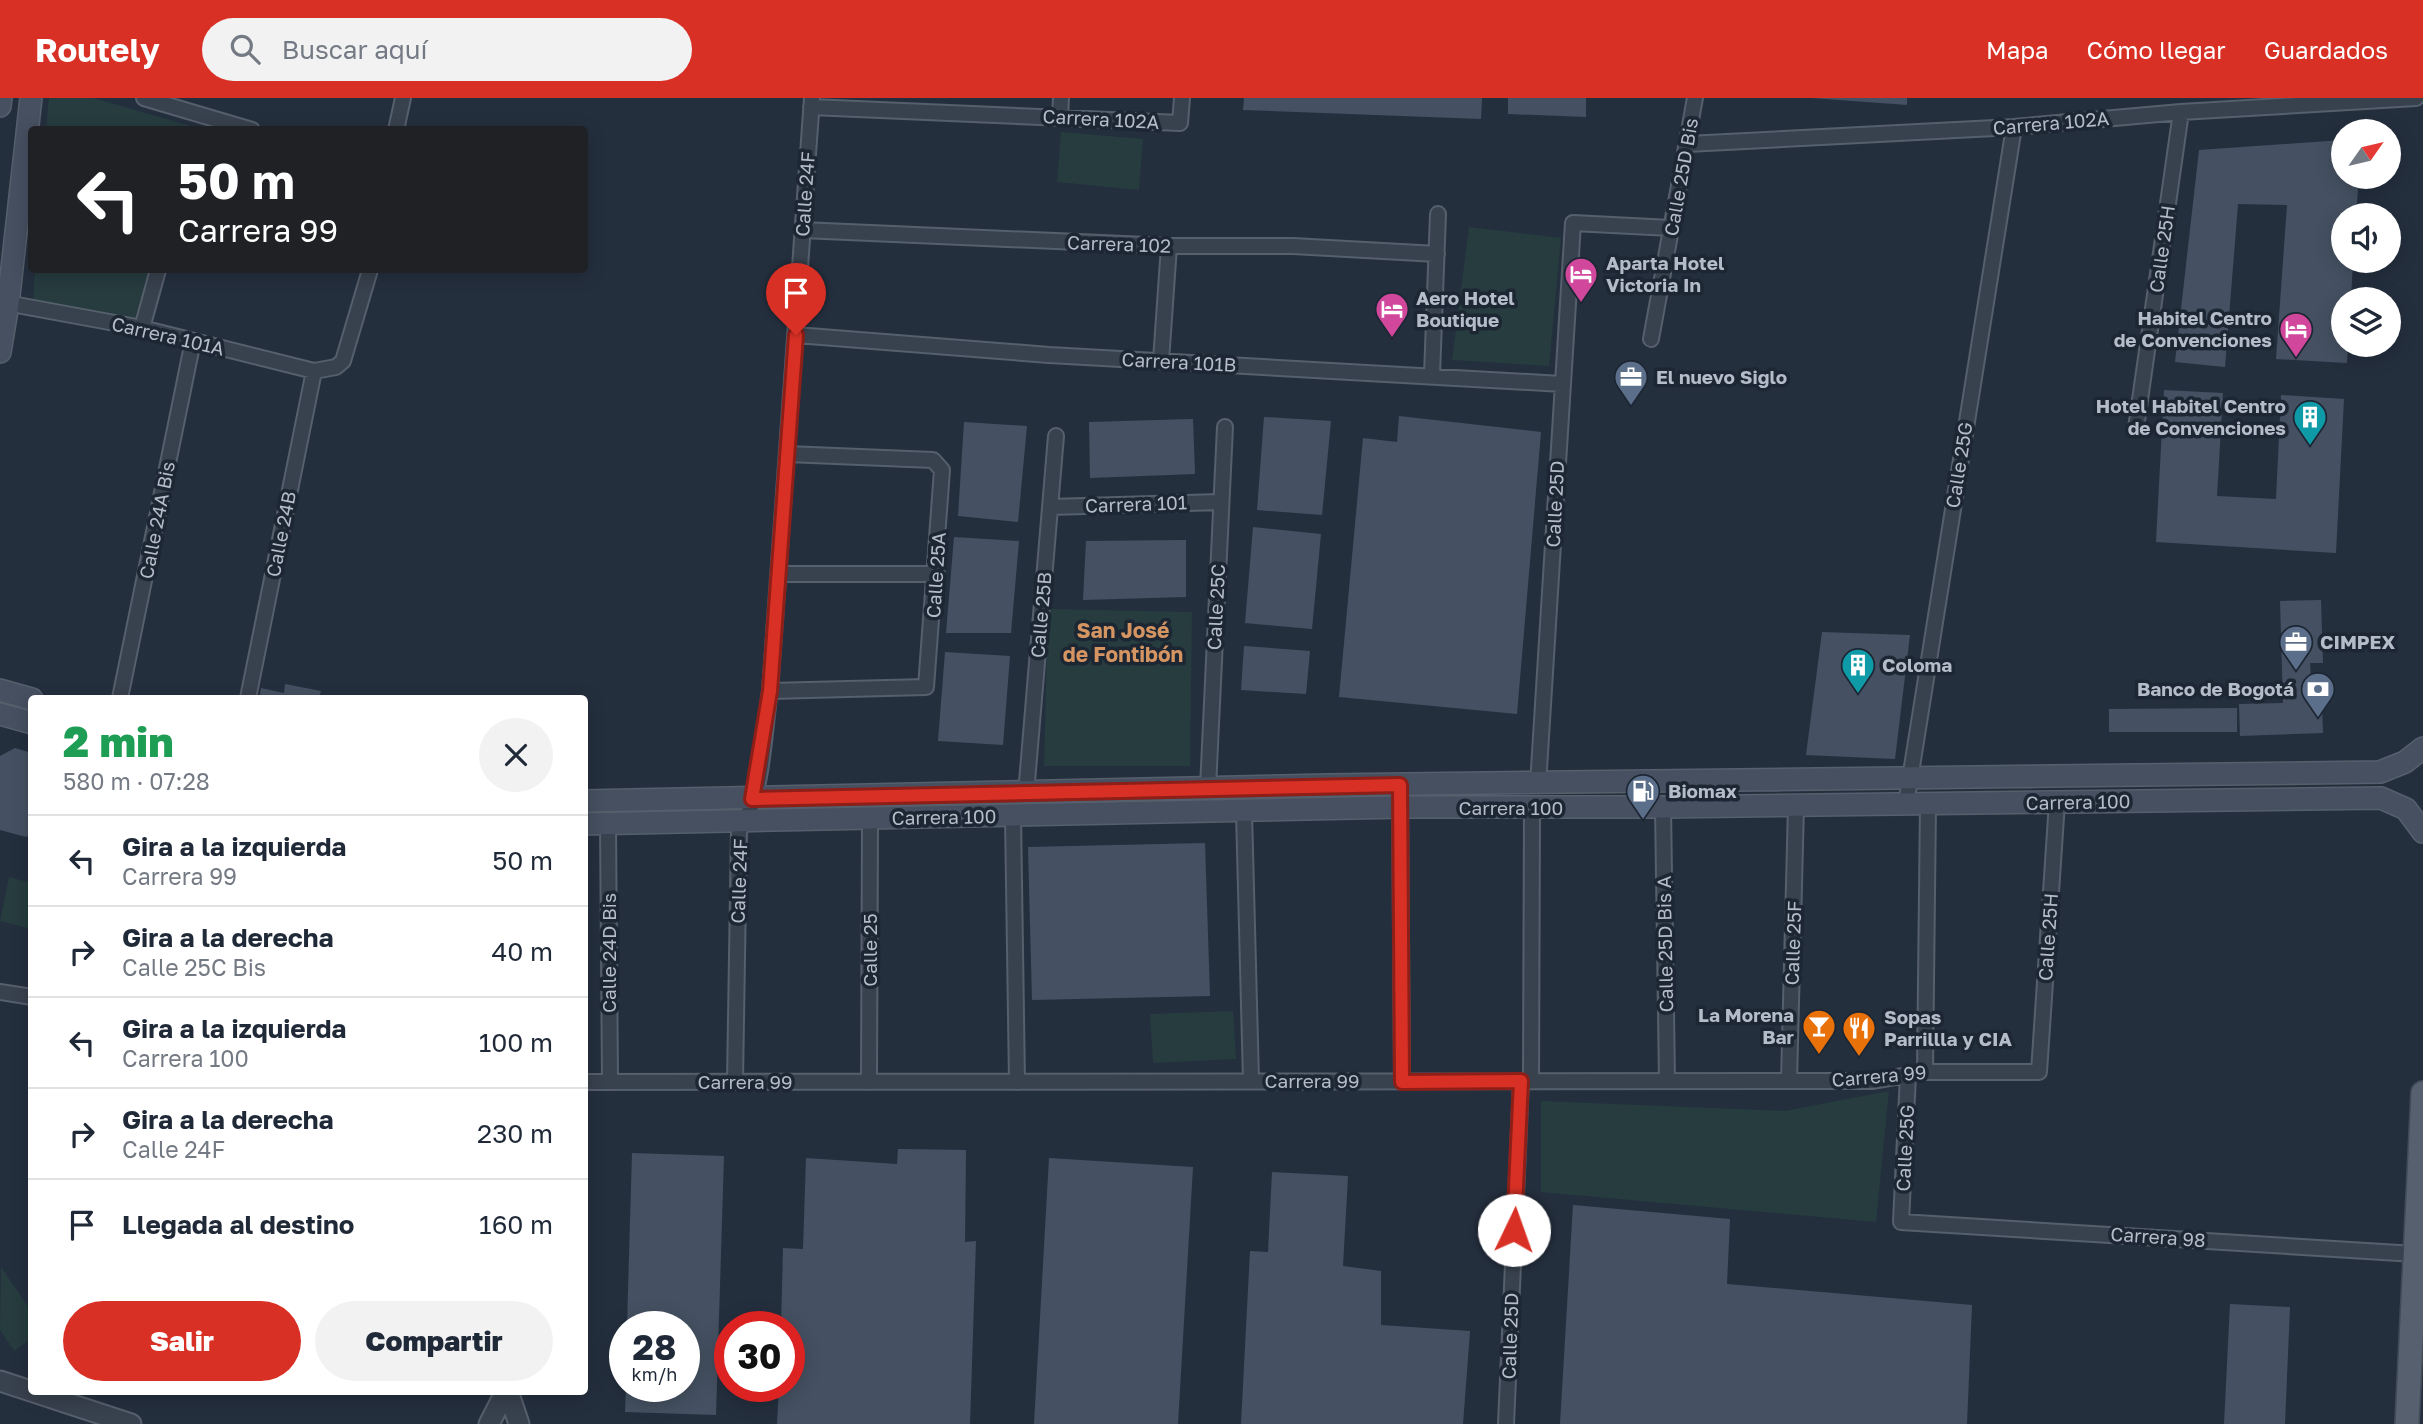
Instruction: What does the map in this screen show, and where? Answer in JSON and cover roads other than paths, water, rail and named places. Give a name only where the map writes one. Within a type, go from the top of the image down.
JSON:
[{"type":"main road","points":[[0,106],[1,98]]},
{"type":"main road","points":[[0,352],[31,98]]},
{"type":"main road","points":[[0,690],[28,698]]},
{"type":"main road","points":[[0,714],[28,722]]},
{"type":"main road","name":"Carrera 100","points":[[588,801],[1026,794],[1208,788],[2380,772],[2405,762],[2423,748]]},
{"type":"main road","name":"Carrera 100","points":[[588,824],[1401,807],[1796,806],[2381,798],[2406,809],[2423,832]]},
{"type":"main road","points":[[2407,1424],[2423,1093]]},
{"type":"street","points":[[144,98],[238,126]]},
{"type":"street","points":[[397,126],[403,98]]},
{"type":"street","points":[[1059,117],[1061,98]]},
{"type":"street","name":"Carrera 102A","points":[[812,102],[948,105],[1059,117],[1180,123],[1182,98]]},
{"type":"street","name":"Calle 25D Bis","points":[[1651,339],[1695,98]]},
{"type":"street","points":[[2144,115],[2146,98]]},
{"type":"street","name":"Carrera 102A","points":[[1687,144],[2014,127],[2181,112],[2416,98]]},
{"type":"street","name":"Calle 24F","points":[[735,1082],[739,831],[746,821],[752,799],[770,691],[781,574],[812,102]]},
{"type":"street","name":"Calle 25H","points":[[2136,428],[2181,112]]},
{"type":"street","name":"Calle 25G","points":[[1906,804],[2014,127]]},
{"type":"street","points":[[1432,375],[1438,214]]},
{"type":"street","name":"Calle 25D","points":[[1538,785],[1573,223],[1671,228]]},
{"type":"street","name":"Carrera 102","points":[[802,230],[1169,246],[1293,246],[1437,254]]},
{"type":"street","points":[[1161,361],[1169,246]]},
{"type":"street","points":[[142,328],[157,273]]},
{"type":"street","name":"Carrera 101A","points":[[4,303],[142,328],[314,370],[336,367],[343,361],[365,273]]},
{"type":"street","name":"Carrera 101B","points":[[796,335],[1161,361],[1562,384]]},
{"type":"street","name":"Calle 24A Bis","points":[[121,695],[193,341]]},
{"type":"street","name":"Calle 24B","points":[[249,695],[314,370]]},
{"type":"street","name":"Calle 25C","points":[[1208,788],[1225,427]]},
{"type":"street","name":"Calle 25B","points":[[1026,794],[1056,436]]},
{"type":"street","name":"Calle 25A","points":[[770,691],[926,687],[937,574],[942,470],[939,464],[933,460],[787,454]]},
{"type":"street","name":"Carrera 101","points":[[1050,507],[1221,502]]},
{"type":"street","points":[[781,574],[937,574]]},
{"type":"street","points":[[1400,785],[1402,1082]]},
{"type":"street","name":"Calle 25H","points":[[2039,1072],[2057,802]]},
{"type":"street","points":[[1925,1072],[1928,804]]},
{"type":"street","name":"Calle 25F","points":[[1789,1081],[1796,806]]},
{"type":"street","name":"Calle 25D Bis A","points":[[1663,807],[1667,1081]]},
{"type":"street","name":"Calle 25D","points":[[1506,1424],[1526,1081],[1531,808]]},
{"type":"street","points":[[1244,812],[1251,1081]]},
{"type":"street","points":[[1013,816],[1017,1082]]},
{"type":"street","name":"Calle 25","points":[[869,1082],[870,818]]},
{"type":"street","name":"Calle 24D Bis","points":[[608,824],[610,1082]]},
{"type":"street","points":[[0,992],[28,996]]},
{"type":"street","name":"Carrera 99","points":[[588,1082],[1873,1081],[1925,1072],[2039,1072]]},
{"type":"street","name":"Calle 25G","points":[[1902,1222],[1908,1075]]},
{"type":"street","name":"Carrera 98","points":[[1902,1222],[2415,1254]]},
{"type":"street","points":[[0,1381],[28,1390]]},
{"type":"street","points":[[43,1395],[131,1424]]},
{"type":"street","points":[[489,1424],[505,1395]]},
{"type":"street","points":[[508,1395],[519,1424]]},
{"type":"place","name":"Aparta Hotel Victoria In","points":[[1581,304]]},
{"type":"place","name":"Aero Hotel Boutique","points":[[1392,339]]},
{"type":"place","name":"Habitel Centro de Convenciones","points":[[2296,359]]},
{"type":"place","name":"El nuevo Siglo","points":[[1631,407]]},
{"type":"place","name":"Hotel Habitel Centro de Convenciones","points":[[2310,447]]},
{"type":"place","name":"CIMPEX","points":[[2296,672]]},
{"type":"place","name":"Coloma","points":[[1858,695]]},
{"type":"place","name":"Banco de Bogotá","points":[[2318,719]]},
{"type":"place","name":"Biomax","points":[[1643,821]]},
{"type":"place","name":"La Morena Bar","points":[[1819,1056]]},
{"type":"place","name":"Sopas Parrillla y CIA","points":[[1859,1058]]},
{"type":"district","name":"San José de Fontibón","points":[[1123,643]]}]
